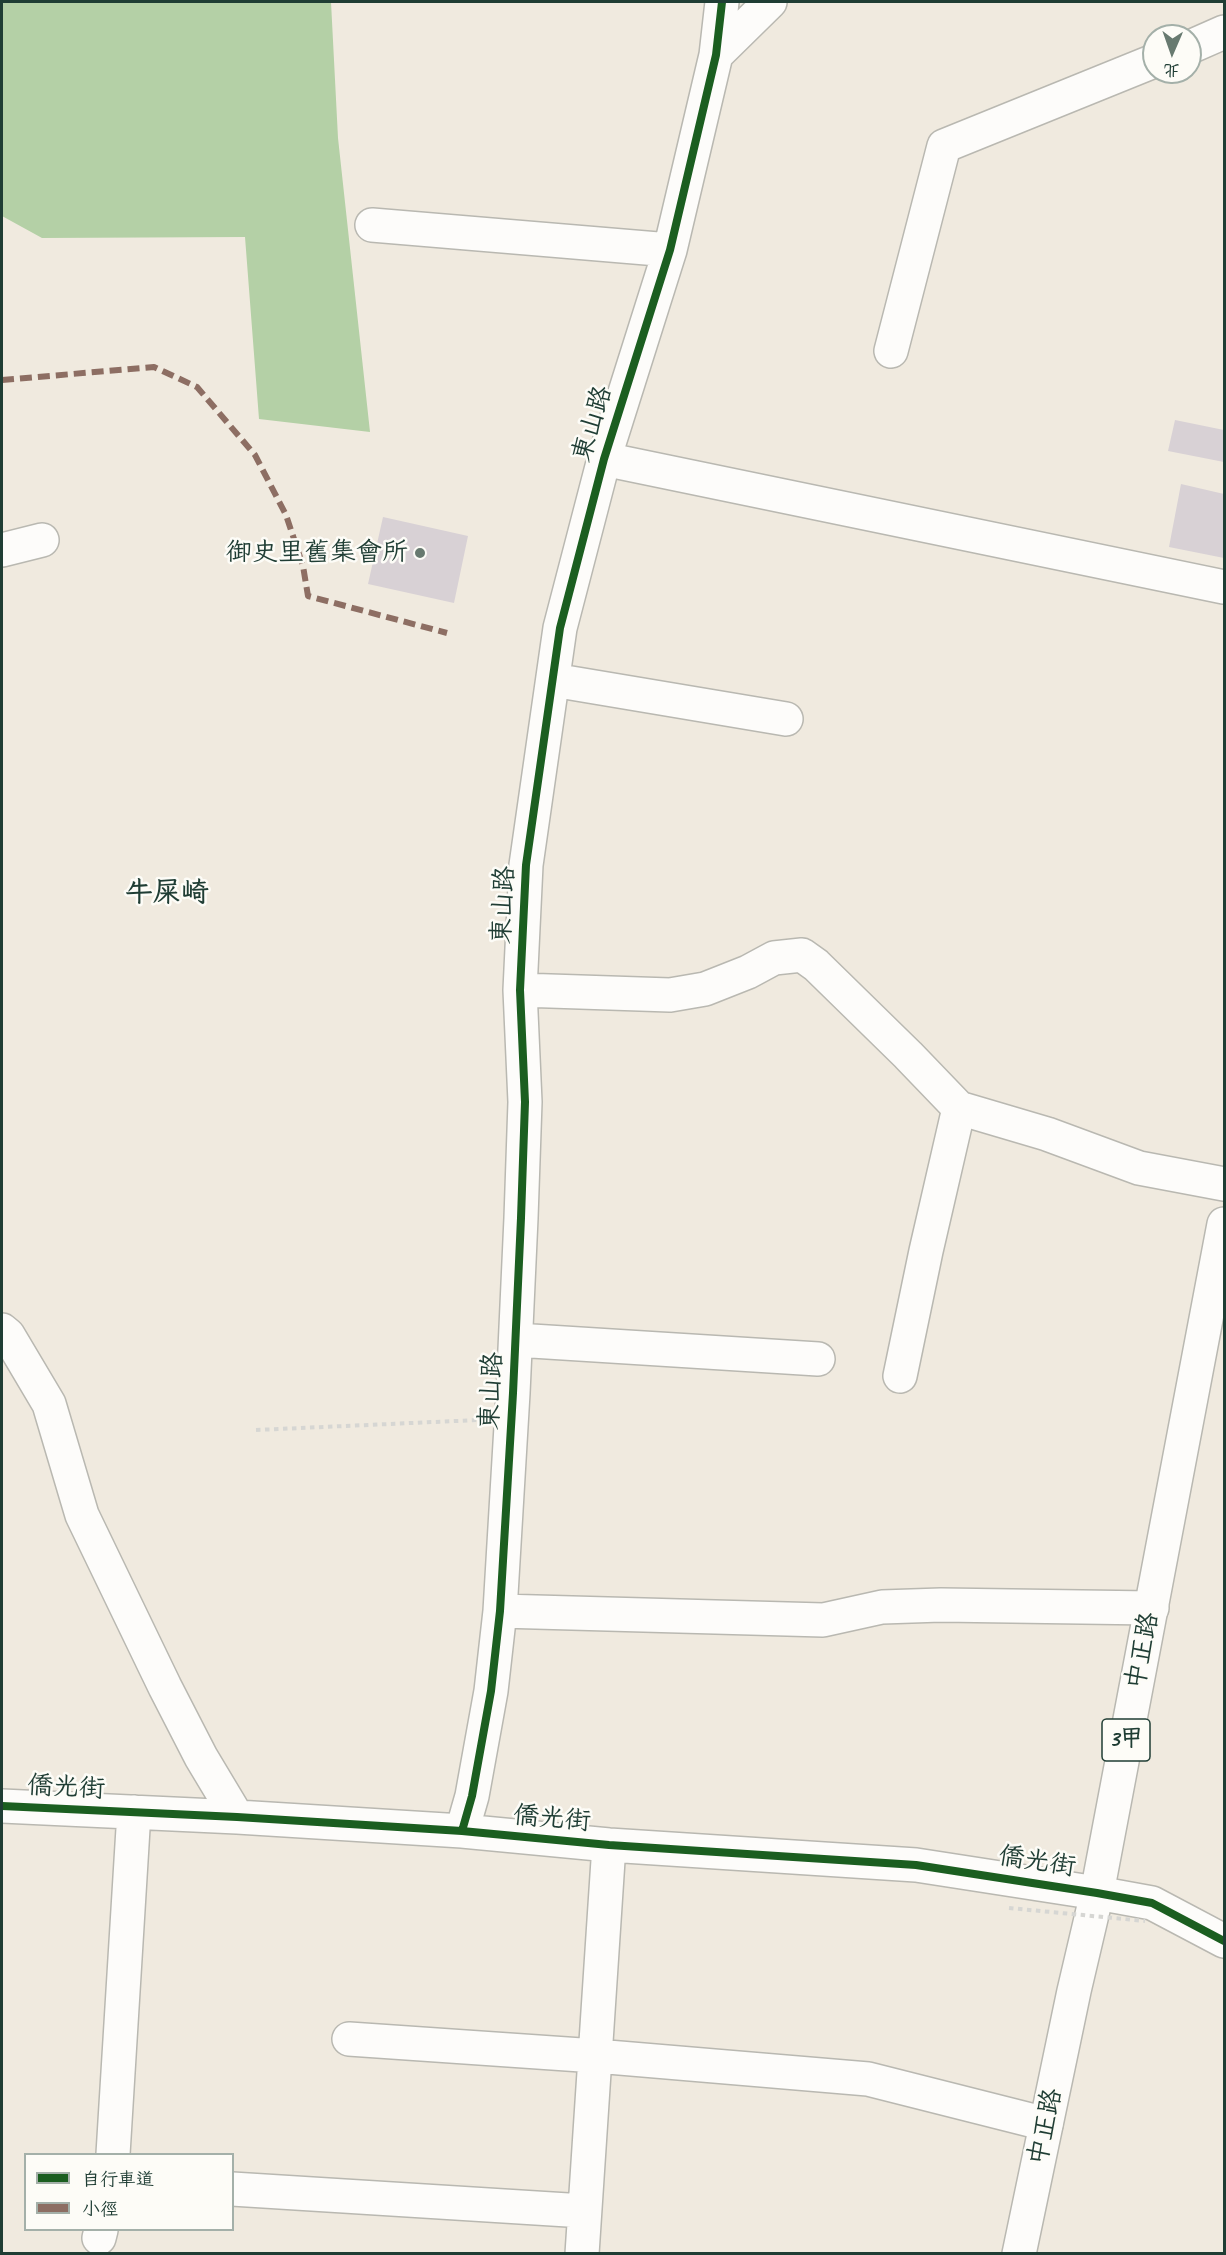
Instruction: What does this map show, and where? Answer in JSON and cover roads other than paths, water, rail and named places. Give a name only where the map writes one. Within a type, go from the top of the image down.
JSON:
[{"type":"street","name":"東山路","points":[[462,1831],[472,1796],[491,1691],[500,1611],[516,1340],[525,1102],[520,990],[526,865],[560,628],[604,459],[670,250],[716,55],[722,2]]},
{"type":"street","points":[[716,55],[770,2]]},
{"type":"street","points":[[1202,42],[1224,33]]},
{"type":"street","points":[[891,351],[944,146],[1142,66]]},
{"type":"street","points":[[372,225],[670,250]]},
{"type":"street","points":[[604,459],[1224,587]]},
{"type":"street","points":[[2,550],[42,540]]},
{"type":"street","points":[[553,680],[786,719]]},
{"type":"street","points":[[520,990],[670,995],[705,988],[748,972],[774,958],[802,955],[908,1055],[959,1108],[1047,1134],[1139,1168],[1224,1184]]},
{"type":"street","points":[[900,1376],[959,1108]]},
{"type":"street","name":"中正路","points":[[1020,2253],[1096,1893],[1224,1224]]},
{"type":"street","points":[[2,1330],[8,1335],[49,1404],[82,1515],[165,1687],[201,1756],[237,1817]]},
{"type":"street","points":[[516,1340],[818,1359]]},
{"type":"street","points":[[500,1611],[824,1620],[882,1607],[941,1605],[1152,1608]]},
{"type":"street","name":"僑光街","points":[[2,1806],[462,1831],[609,1845],[916,1865],[1152,1903],[1224,1941]]},
{"type":"street","points":[[113,2153],[134,1812]]},
{"type":"street","points":[[582,2253],[609,1845]]},
{"type":"street","points":[[349,2039],[596,2056],[868,2079],[1046,2124]]},
{"type":"street","points":[[234,2188],[584,2211]]},
{"type":"place","name":"御史里舊集會所","points":[[420,553]]},
{"type":"district","name":"牛屎崎","points":[[167,894]]}]
